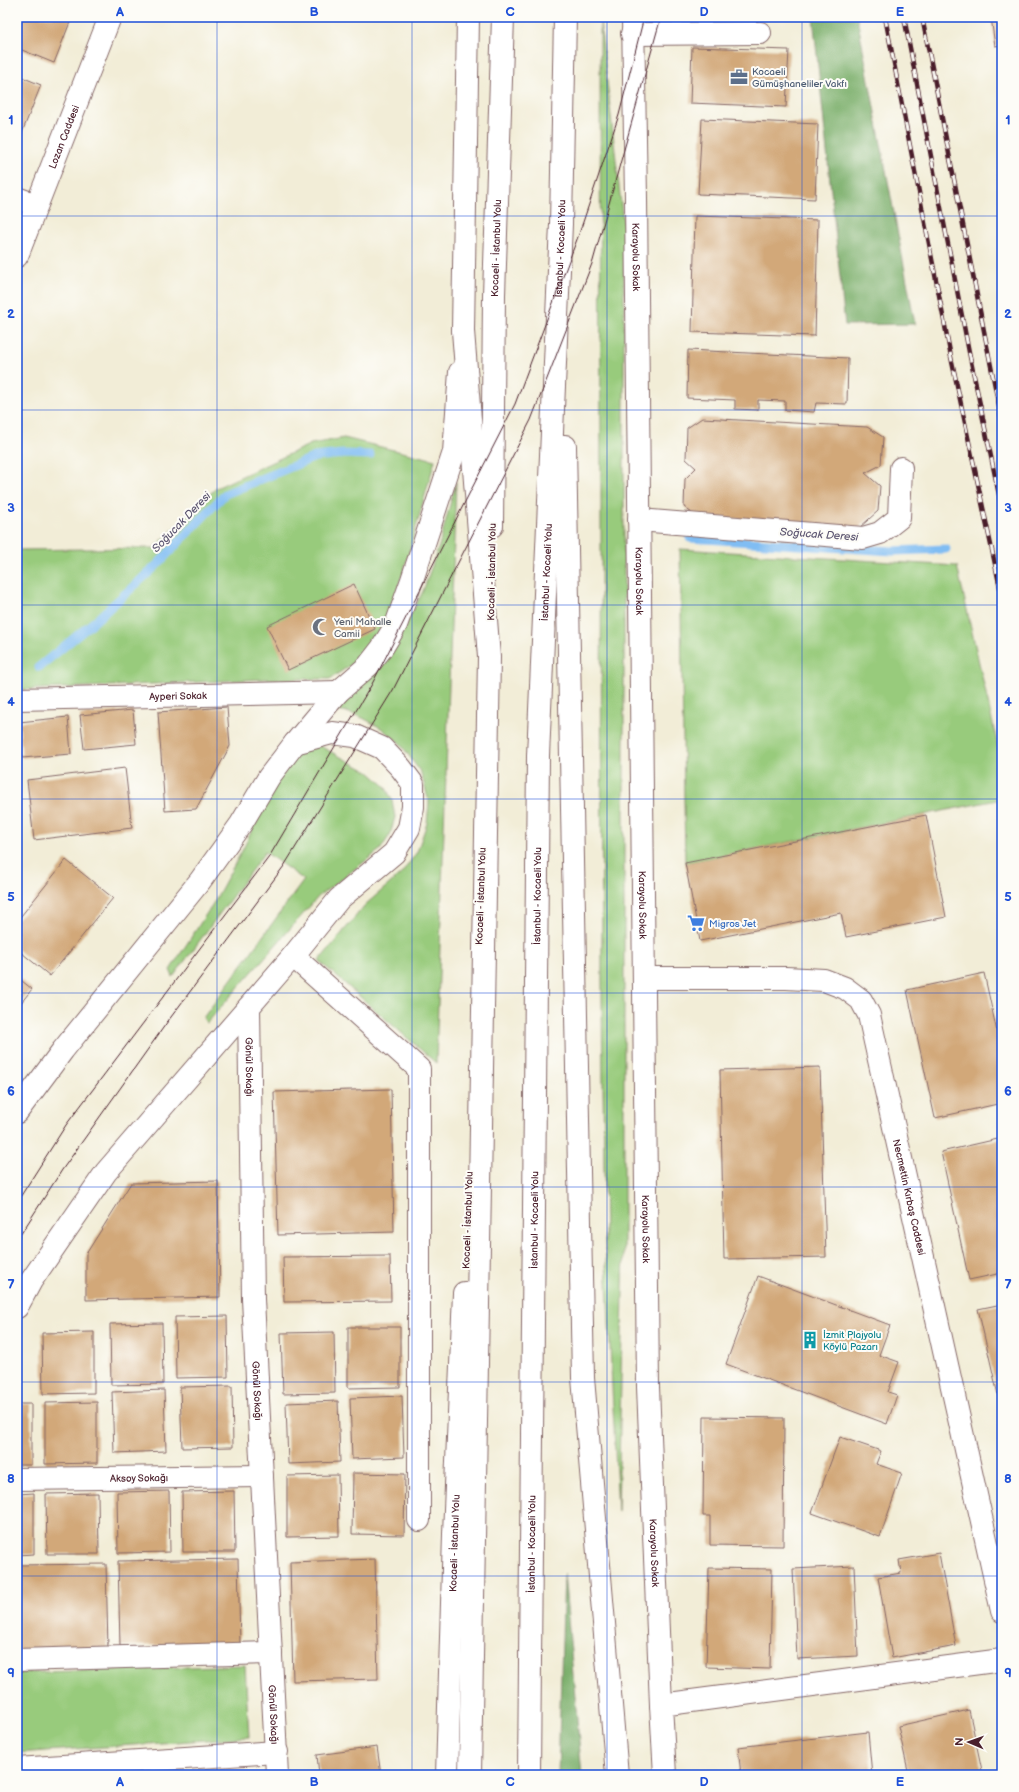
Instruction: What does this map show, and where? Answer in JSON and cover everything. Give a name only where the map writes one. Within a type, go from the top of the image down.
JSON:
[{"type":"main road","name":"Lozan Caddesi","points":[[17,256],[26,202],[110,17]]},
{"type":"main road","points":[[17,1112],[63,1050],[200,881],[241,824],[269,777],[295,743],[338,692],[368,666],[382,648],[396,625],[454,452],[463,331],[468,17]]},
{"type":"main road","name":"Kocaeli - İstanbul Yolu","points":[[447,1775],[454,1534],[489,657],[494,295],[503,17]]},
{"type":"main road","name":"İstanbul - Kocaeli Yolu","points":[[529,1775],[538,756],[560,224],[564,17]]},
{"type":"main road","points":[[631,23],[760,33]]},
{"type":"main road","name":"Karayolu Sokak","points":[[631,23],[636,199],[648,1387],[665,1775]]},
{"type":"main road","points":[[560,224],[583,1378],[617,1775]]},
{"type":"main road","points":[[463,331],[489,657],[470,1775]]},
{"type":"main road","points":[[639,520],[862,538],[880,532],[899,518],[901,468]]},
{"type":"main road","name":"Ayperi Sokak","points":[[17,699],[338,692]]},
{"type":"main road","points":[[17,1307],[31,1281],[106,1172],[293,956],[339,899],[394,853],[409,828],[413,807],[413,784],[402,768],[382,748],[355,736],[332,734],[295,743]]},
{"type":"main road","points":[[293,956],[419,1069],[419,1520]]},
{"type":"main road","name":"Necmettin Kırbaş Caddesi","points":[[645,978],[786,978],[824,980],[845,988],[861,1000],[870,1015],[1002,1611]]},
{"type":"main road","name":"Gönül Sokağı","points":[[249,1007],[253,1299],[277,1775]]},
{"type":"main road","name":"Aksoy Sokağı","points":[[17,1479],[262,1476]]},
{"type":"main road","points":[[17,1660],[271,1654]]},
{"type":"main road","points":[[661,1705],[1002,1660]]},
{"type":"main road","points":[[17,1769],[277,1752]]},
{"type":"green space","points":[[813,17],[857,17],[915,324],[845,325]]},
{"type":"green space","points":[[600,20],[624,230],[624,1248],[618,1512],[605,1241],[602,1006]]},
{"type":"green space","points":[[344,438],[435,460],[404,570],[385,623],[364,656],[330,679],[266,679],[17,690],[17,550],[154,548],[216,488],[311,444]]},
{"type":"green space","points":[[456,482],[436,1063],[319,961],[365,905],[402,873],[417,852],[427,823],[429,802],[421,773],[400,743],[381,728],[363,718],[344,711],[330,713],[403,630],[423,591],[439,546]]},
{"type":"green space","points":[[680,549],[957,566],[1002,764],[1002,799],[685,863]]},
{"type":"green space","points":[[320,746],[369,772],[385,786],[392,800],[395,817],[390,835],[380,850],[319,896],[207,1023],[203,1018],[304,880],[265,852],[173,977],[170,970],[214,902],[243,849],[276,779],[298,751]]},
{"type":"green space","points":[[564,1573],[582,1775],[558,1775]]},
{"type":"green space","points":[[245,1665],[249,1737],[17,1753],[17,1673]]},
{"type":"building","points":[[17,17],[72,17],[54,63],[17,48]]},
{"type":"building","points":[[991,17],[1002,17],[1002,45],[995,46]]},
{"type":"building","name":"Kocaeli Gümüşhaneliler Vakfı","points":[[692,47],[789,50],[786,107],[690,103]]},
{"type":"building","points":[[17,75],[41,85],[17,145]]},
{"type":"building","points":[[702,119],[818,124],[815,199],[698,194]]},
{"type":"building","points":[[695,216],[818,220],[815,336],[692,332]]},
{"type":"building","points":[[688,350],[848,358],[847,404],[816,403],[814,412],[785,410],[785,401],[758,400],[758,410],[735,409],[735,400],[687,398]]},
{"type":"building","points":[[702,418],[867,427],[883,437],[881,465],[865,473],[880,486],[878,511],[859,528],[696,516],[684,507],[685,479],[696,468],[686,459],[687,428]]},
{"type":"building","name":"Yeni Mahalle Camii","points":[[354,584],[375,629],[288,670],[267,626]]},
{"type":"building","points":[[227,707],[230,746],[196,809],[165,811],[158,712]]},
{"type":"building","points":[[133,710],[136,744],[84,749],[80,715]]},
{"type":"building","points":[[68,717],[71,754],[22,758],[19,722]]},
{"type":"building","points":[[125,768],[132,828],[34,840],[27,780]]},
{"type":"building","points":[[926,815],[946,917],[846,937],[841,913],[700,941],[685,863]]},
{"type":"building","points":[[66,860],[113,898],[50,976],[17,949],[17,921]]},
{"type":"building","points":[[984,973],[1002,1055],[1002,1103],[935,1118],[907,990]]},
{"type":"building","points":[[17,977],[32,989],[17,1008]]},
{"type":"building","points":[[820,1067],[826,1257],[724,1259],[720,1070]]},
{"type":"building","points":[[391,1089],[394,1232],[278,1235],[274,1092]]},
{"type":"building","points":[[1002,1138],[1002,1273],[969,1280],[941,1152]]},
{"type":"building","points":[[218,1181],[220,1297],[86,1300],[86,1254],[131,1183]]},
{"type":"building","points":[[390,1256],[391,1301],[284,1302],[283,1257]]},
{"type":"building","name":"İzmit Plajyolu Köylü Pazarı","points":[[758,1276],[890,1325],[879,1355],[899,1362],[888,1392],[897,1395],[887,1424],[726,1364]]},
{"type":"building","points":[[1002,1304],[1002,1408],[1001,1408],[978,1309]]},
{"type":"building","points":[[227,1316],[228,1377],[176,1378],[175,1317]]},
{"type":"building","points":[[162,1323],[163,1384],[111,1385],[110,1324]]},
{"type":"building","points":[[348,1327],[400,1327],[400,1387],[348,1388]]},
{"type":"building","points":[[94,1332],[94,1393],[43,1394],[42,1333]]},
{"type":"building","points":[[334,1332],[335,1393],[283,1394],[281,1333]]},
{"type":"building","points":[[232,1386],[233,1447],[182,1448],[180,1387]]},
{"type":"building","points":[[164,1390],[166,1451],[114,1453],[112,1392]]},
{"type":"building","points":[[402,1396],[404,1457],[352,1459],[350,1398]]},
{"type":"building","points":[[338,1401],[340,1462],[288,1464],[286,1403]]},
{"type":"building","points":[[97,1402],[97,1463],[45,1464],[45,1403]]},
{"type":"building","points":[[17,1404],[31,1404],[31,1465],[17,1465]]},
{"type":"building","points":[[704,1417],[784,1418],[783,1546],[710,1545],[710,1516],[703,1516]]},
{"type":"building","points":[[840,1437],[881,1451],[876,1464],[902,1473],[880,1537],[812,1513]]},
{"type":"building","points":[[353,1473],[405,1474],[404,1535],[352,1534]]},
{"type":"building","points":[[338,1475],[339,1536],[287,1537],[287,1476]]},
{"type":"building","points":[[169,1491],[170,1552],[118,1553],[117,1492]]},
{"type":"building","points":[[234,1491],[235,1552],[183,1552],[182,1492]]},
{"type":"building","points":[[34,1493],[34,1554],[17,1555],[17,1494]]},
{"type":"building","points":[[98,1493],[99,1554],[47,1554],[46,1494]]},
{"type":"building","points":[[939,1553],[956,1646],[892,1658],[878,1577],[901,1573],[899,1560]]},
{"type":"building","points":[[238,1559],[240,1644],[120,1646],[118,1561]]},
{"type":"building","points":[[375,1559],[378,1679],[293,1681],[290,1562]]},
{"type":"building","points":[[106,1564],[108,1649],[17,1651],[17,1565]]},
{"type":"building","points":[[854,1566],[858,1656],[797,1659],[793,1569]]},
{"type":"building","points":[[709,1568],[772,1569],[770,1669],[706,1667]]},
{"type":"building","points":[[969,1710],[983,1775],[909,1775],[898,1726]]},
{"type":"building","points":[[868,1732],[872,1775],[741,1775],[738,1747]]},
{"type":"building","points":[[377,1747],[381,1775],[319,1775],[317,1755]]},
{"type":"waterway","name":"Soğucak Deresi","points":[[39,667],[95,621],[155,567],[225,494],[315,457],[343,454],[370,455]]},
{"type":"waterway","name":"Soğucak Deresi","points":[[690,538],[893,551],[946,549]]},
{"type":"tram line","points":[[17,1202],[66,1125],[269,857],[372,684],[515,404],[579,234],[619,115],[644,17]]},
{"type":"tram line","points":[[17,1240],[62,1170],[168,1021],[284,866],[393,690],[531,420],[593,261],[661,17]]},
{"type":"railway","points":[[885,17],[951,357],[1002,597]]},
{"type":"railway","points":[[904,17],[969,352],[1002,509]]},
{"type":"railway","points":[[922,17],[1002,422]]},
{"type":"place","name":"Kocaeli Gümüşhaneliler Vakfı","points":[[739,77]]},
{"type":"place","name":"Yeni Mahalle Camii","points":[[321,627]]},
{"type":"place","name":"Migros Jet","points":[[696,923]]},
{"type":"place","name":"İzmit Plajyolu Köylü Pazarı","points":[[810,1340]]}]
